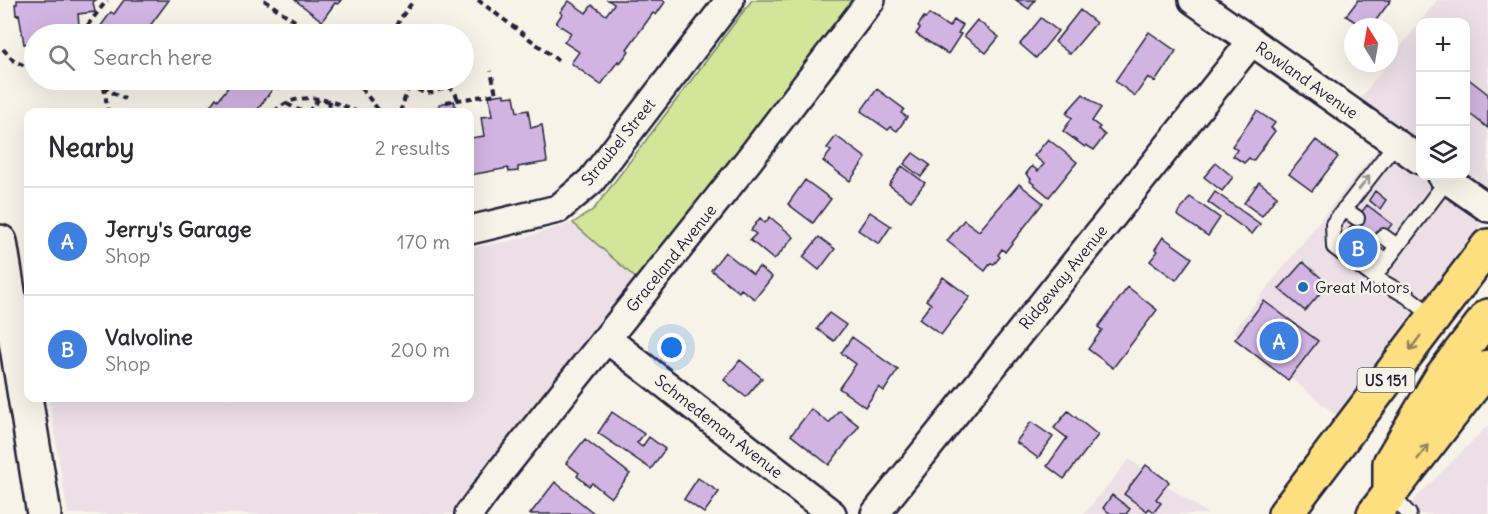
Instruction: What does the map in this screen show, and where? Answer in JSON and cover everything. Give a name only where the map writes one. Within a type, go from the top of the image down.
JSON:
[{"type":"main road","name":"US 151","points":[[1285,514],[1488,246]]},
{"type":"main road","points":[[1391,508],[1390,463],[1442,376],[1488,316]]},
{"type":"main road","points":[[1391,508],[1488,367]]},
{"type":"street","name":"Straubel Street","points":[[474,229],[558,209],[591,181],[730,0]]},
{"type":"street","name":"Graceland Avenue","points":[[469,514],[748,161],[871,0]]},
{"type":"street","name":"Rowland Avenue","points":[[1193,0],[1416,157]]},
{"type":"street","name":"Ridgeway Avenue","points":[[874,514],[1252,41]]},
{"type":"street","points":[[1449,180],[1488,208]]},
{"type":"street","points":[[0,243],[13,302],[24,377]]},
{"type":"street","name":"Schmedeman Avenue","points":[[607,339],[832,514]]},
{"type":"street","points":[[28,402],[44,514]]},
{"type":"lane","points":[[1396,143],[1333,224],[1334,247],[1434,317]]},
{"type":"lane","points":[[1374,277],[1443,180]]},
{"type":"lane","points":[[1344,209],[1357,218]]},
{"type":"lane","points":[[1333,224],[1346,233]]},
{"type":"lane","points":[[1383,236],[1397,246]]},
{"type":"lane","points":[[1371,251],[1386,262]]},
{"type":"path","points":[[89,24],[107,0]]},
{"type":"path","points":[[264,0],[299,24]]},
{"type":"path","points":[[398,24],[414,0]]},
{"type":"path","points":[[478,0],[560,62]]},
{"type":"path","points":[[3,49],[14,62],[24,66]]},
{"type":"path","points":[[446,102],[496,94],[491,71]]},
{"type":"path","points":[[104,90],[107,108]]},
{"type":"path","points":[[110,90],[125,99]]},
{"type":"path","points":[[363,90],[377,108]]},
{"type":"path","points":[[401,108],[407,90]]},
{"type":"path","points":[[416,90],[427,94],[437,90]]},
{"type":"path","points":[[455,90],[458,100]]},
{"type":"path","points":[[281,108],[298,99],[319,99],[329,100],[348,108]]},
{"type":"path","points":[[311,108],[319,99]]},
{"type":"path","points":[[329,100],[330,108]]},
{"type":"path","points":[[287,103],[296,108]]},
{"type":"shaded area","points":[[1437,0],[1488,0],[1488,215],[1337,416],[1233,331],[1396,125],[1359,100],[1381,72],[1398,72],[1398,50],[1416,27],[1416,180],[1470,180],[1470,18],[1423,18]]},
{"type":"shaded area","points":[[573,223],[640,282],[458,514],[68,514],[50,402],[474,402],[474,247],[511,241]]},
{"type":"shaded area","points":[[1488,425],[1488,514],[1402,514],[1417,497]]},
{"type":"shaded area","points":[[1129,459],[1208,514],[1084,514]]},
{"type":"green space","points":[[752,0],[854,0],[640,282],[573,223],[594,209]]},
{"type":"building","points":[[17,0],[96,0],[93,2],[95,12],[78,14],[79,24],[24,24],[24,44],[19,14],[16,15],[15,4]]},
{"type":"building","points":[[124,0],[169,0],[151,24],[102,24],[111,12],[114,14]]},
{"type":"building","points":[[295,0],[341,0],[338,4],[335,3],[322,21]]},
{"type":"building","points":[[608,0],[663,0],[665,2],[656,15],[653,13],[627,49],[629,51],[620,63],[618,61],[601,85],[571,63],[579,52],[564,42],[571,33],[556,23],[562,14],[560,12],[569,1],[586,13],[592,5],[606,15],[614,4]]},
{"type":"building","points":[[1016,0],[1035,0],[1029,9]]},
{"type":"building","points":[[1358,0],[1391,0],[1378,18],[1349,18],[1346,16]]},
{"type":"building","points":[[1080,10],[1096,23],[1070,54],[1055,42]]},
{"type":"building","points":[[929,14],[949,27],[954,20],[963,25],[958,33],[961,34],[948,54],[916,34],[920,28],[918,26]]},
{"type":"building","points":[[1041,18],[1058,31],[1036,58],[1020,44]]},
{"type":"building","points":[[977,20],[999,37],[986,53],[964,36]]},
{"type":"building","points":[[1149,32],[1176,51],[1155,82],[1148,77],[1135,96],[1115,81]]},
{"type":"building","points":[[1470,80],[1488,94],[1488,128],[1470,114]]},
{"type":"building","points":[[877,89],[904,109],[901,113],[907,117],[897,131],[891,127],[888,130],[861,111]]},
{"type":"building","points":[[226,90],[272,90],[259,108],[213,108],[210,106],[216,98],[218,100]]},
{"type":"building","points":[[504,94],[504,97],[514,96],[517,112],[528,110],[531,128],[542,125],[547,162],[518,167],[518,171],[509,172],[508,168],[474,174],[474,138],[484,136],[481,117],[492,116],[489,96]]},
{"type":"building","points":[[1083,94],[1101,108],[1092,121],[1105,135],[1094,150],[1086,145],[1085,147],[1063,131],[1072,118],[1066,113]]},
{"type":"building","points":[[454,101],[455,108],[434,108],[439,107],[439,104]]},
{"type":"building","points":[[1257,111],[1275,123],[1271,128],[1275,131],[1253,161],[1249,158],[1244,163],[1233,156],[1237,150],[1232,146]]},
{"type":"building","points":[[836,136],[866,158],[850,181],[823,161],[831,151],[827,148]]},
{"type":"building","points":[[1048,139],[1077,162],[1049,197],[1030,181],[1031,179],[1026,174],[1032,166],[1038,171],[1044,164],[1034,156]]},
{"type":"building","points":[[1316,140],[1338,157],[1312,191],[1289,174]]},
{"type":"building","points":[[913,153],[930,165],[921,177],[904,164]]},
{"type":"building","points":[[1216,163],[1233,177],[1222,191],[1204,177]]},
{"type":"building","points":[[902,166],[925,183],[911,201],[889,185]]},
{"type":"building","points":[[805,180],[831,199],[813,223],[788,204]]},
{"type":"building","points":[[1259,182],[1277,196],[1262,216],[1244,203]]},
{"type":"building","points":[[1019,184],[1043,203],[1005,252],[1002,249],[998,255],[1000,257],[985,271],[947,241],[964,220],[979,231]]},
{"type":"building","points":[[1375,191],[1386,200],[1380,209],[1369,200]]},
{"type":"building","points":[[1215,192],[1260,224],[1252,234],[1208,202]]},
{"type":"building","points":[[1190,197],[1220,218],[1208,236],[1177,215]]},
{"type":"building","points":[[1367,205],[1392,224],[1363,262],[1338,243]]},
{"type":"building","points":[[870,212],[891,226],[879,244],[858,230]]},
{"type":"building","points":[[770,217],[794,237],[774,260],[750,240],[756,234],[751,230],[760,218],[765,223]]},
{"type":"building","points":[[819,237],[835,249],[819,270],[803,257]]},
{"type":"building","points":[[1163,237],[1192,258],[1176,280],[1150,261],[1158,251],[1155,249]]},
{"type":"building","points":[[725,252],[753,274],[759,267],[772,277],[755,299],[741,289],[739,292],[711,270]]},
{"type":"building","points":[[1303,262],[1328,284],[1305,311],[1279,289]]},
{"type":"building","points":[[943,277],[970,297],[941,335],[919,319],[931,304],[926,300]]},
{"type":"building","points":[[1128,287],[1157,310],[1113,368],[1088,349],[1102,330],[1098,327]]},
{"type":"building","points":[[1264,301],[1318,341],[1288,380],[1235,339]]},
{"type":"building","points":[[829,313],[846,325],[834,341],[817,329]]},
{"type":"building","points":[[852,337],[898,370],[884,391],[879,387],[865,407],[839,388],[856,364],[841,353]]},
{"type":"building","points":[[740,360],[762,378],[746,397],[724,380]]},
{"type":"building","points":[[811,409],[829,423],[839,410],[859,426],[829,465],[791,435]]},
{"type":"building","points":[[1068,411],[1098,435],[1064,479],[1047,466],[1067,438],[1054,428]]},
{"type":"building","points":[[612,412],[644,434],[637,443],[642,447],[649,437],[665,449],[651,469],[598,433]]},
{"type":"building","points":[[1031,422],[1053,437],[1038,458],[1016,442]]},
{"type":"building","points":[[585,439],[630,474],[611,498],[592,483],[589,486],[577,476],[579,473],[566,463]]},
{"type":"building","points":[[1146,465],[1169,482],[1156,499],[1161,503],[1154,512],[1149,508],[1147,511],[1124,494]]},
{"type":"building","points":[[698,478],[719,492],[704,513],[684,499]]},
{"type":"building","points":[[555,482],[595,514],[530,514]]},
{"type":"building","points":[[1112,495],[1130,509],[1126,514],[1111,514],[1103,508]]},
{"type":"place","name":"Valvoline","points":[[1358,248]]},
{"type":"place","name":"Great Motors","points":[[1303,287]]},
{"type":"place","name":"Jerry's Garage","points":[[1279,341]]}]
